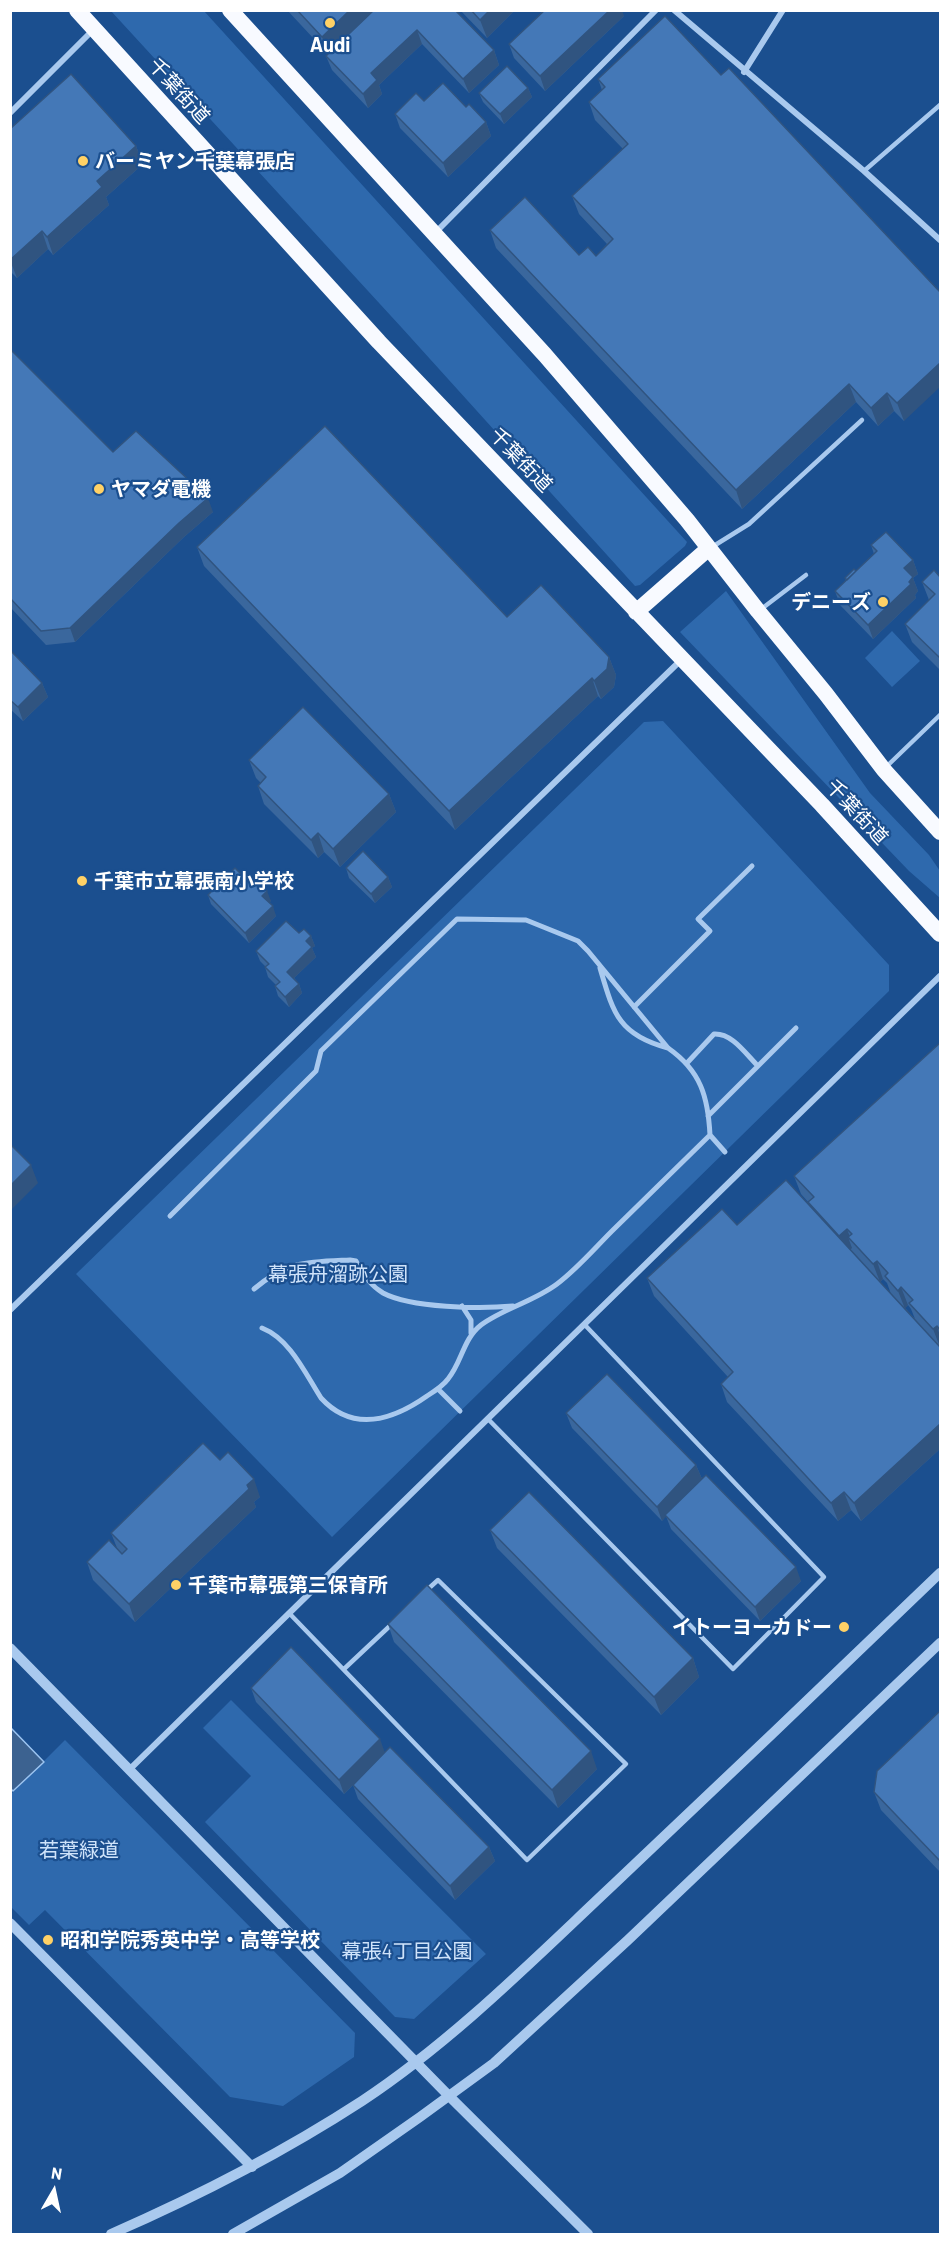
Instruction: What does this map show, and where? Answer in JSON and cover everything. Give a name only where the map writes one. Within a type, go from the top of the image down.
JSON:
[{"type":"highway","name":"千葉街道","points":[[77,10],[379,342],[830,813],[940,934]]},
{"type":"highway","points":[[230,10],[545,355],[709,548],[884,770],[940,832]]},
{"type":"highway","points":[[636,612],[709,548]]},
{"type":"street","points":[[434,234],[656,10]]},
{"type":"street","points":[[674,10],[744,72],[864,171],[940,240]]},
{"type":"street","points":[[744,72],[783,10]]},
{"type":"street","points":[[10,112],[94,29]]},
{"type":"street","points":[[10,1310],[682,659]]},
{"type":"street","points":[[634,1007],[710,931],[698,919],[752,866]]},
{"type":"street","points":[[170,1216],[316,1071],[321,1051],[457,919],[526,920],[578,941],[668,1048],[695,1072],[702,1088],[710,1136],[725,1152]]},
{"type":"street","points":[[598,963],[612,1010],[620,1023],[646,1041],[668,1048]]},
{"type":"street","points":[[130,1769],[940,976]]},
{"type":"street","points":[[708,1116],[796,1028]]},
{"type":"street","points":[[687,1063],[714,1034],[718,1034],[727,1035],[758,1066]]},
{"type":"street","points":[[471,1333],[492,1317],[553,1287],[567,1276],[710,1136]]},
{"type":"street","points":[[254,1289],[271,1275],[295,1265],[350,1260],[356,1261],[372,1284],[382,1293],[414,1302],[462,1306],[517,1306]]},
{"type":"street","points":[[262,1328],[273,1332],[283,1341],[328,1405],[342,1414],[357,1418],[381,1419],[404,1410],[438,1389],[449,1378],[471,1333],[471,1320],[462,1306]]},
{"type":"street","points":[[438,1389],[460,1411]]},
{"type":"street","points":[[111,2235],[183,2203],[252,2167],[362,2101],[415,2061],[502,1988],[940,1573]]},
{"type":"street","points":[[233,2235],[340,2173],[494,2063],[628,1940],[940,1642]]},
{"type":"street","points":[[10,1648],[588,2235]]},
{"type":"street","points":[[10,1923],[252,2167]]},
{"type":"lane","points":[[864,171],[940,105]]},
{"type":"lane","points":[[709,548],[749,524],[861,420]]},
{"type":"lane","points":[[758,611],[806,575]]},
{"type":"lane","points":[[884,770],[940,715]]},
{"type":"lane","points":[[488,1419],[734,1669],[825,1577],[584,1324]]},
{"type":"lane","points":[[289,1613],[526,1860],[626,1764],[438,1580],[421,1596]]},
{"type":"lane","points":[[344,1669],[395,1621]]},
{"type":"green space","points":[[111,11],[204,11],[687,542],[685,546],[640,585],[635,586]]},
{"type":"green space","points":[[726,591],[870,793],[929,855],[940,871],[940,898],[909,871],[680,632]]},
{"type":"green space","points":[[892,631],[920,661],[892,687],[865,658]]},
{"type":"green space","name":"幕張舟溜跡公園","points":[[663,721],[889,965],[889,991],[332,1537],[76,1274],[644,722]]},
{"type":"green space","name":"幕張4丁目公園","points":[[231,1700],[486,1954],[414,2019],[395,2017],[205,1822],[251,1776],[203,1728]]},
{"type":"green space","name":"若葉緑道","points":[[65,1740],[355,2033],[354,2057],[283,2106],[230,2097],[45,1910],[29,1925],[11,1907],[11,1794]]},
{"type":"shaded area","points":[[11,1728],[44,1762],[13,1791],[10,1788]]},
{"type":"building","points":[[297,10],[350,10],[322,37]]},
{"type":"building","points":[[374,10],[455,10],[494,50],[463,79],[417,30],[371,73],[377,80],[363,94],[326,56]]},
{"type":"building","points":[[471,10],[490,10],[480,20]]},
{"type":"building","points":[[545,10],[610,10],[540,76],[509,44]]},
{"type":"building","points":[[665,16],[721,75],[729,68],[940,292],[940,363],[897,403],[887,393],[871,408],[849,384],[736,490],[490,230],[525,197],[579,255],[588,247],[596,256],[613,239],[572,196],[628,144],[589,102],[605,87],[598,79]]},
{"type":"building","points":[[507,66],[528,88],[500,114],[479,93]]},
{"type":"building","points":[[71,74],[136,146],[97,181],[102,187],[47,237],[42,231],[10,260],[10,129]]},
{"type":"building","points":[[443,83],[466,107],[469,104],[486,122],[443,163],[395,114],[416,93],[424,101]]},
{"type":"building","name":"ヤマダ電機","points":[[10,349],[113,452],[136,431],[208,498],[70,628],[41,631],[10,598]]},
{"type":"building","points":[[325,426],[507,617],[541,585],[609,657],[607,669],[594,681],[592,678],[449,811],[197,547]]},
{"type":"building","points":[[886,532],[913,560],[904,568],[913,577],[909,582],[911,584],[868,625],[835,591],[877,551],[871,545]]},
{"type":"building","points":[[854,569],[856,571],[847,580],[845,578]]},
{"type":"building","points":[[934,570],[940,577],[940,658],[905,624],[935,594],[922,582]]},
{"type":"building","points":[[10,650],[42,683],[18,707],[10,700]]},
{"type":"building","points":[[303,707],[389,794],[333,849],[318,833],[311,840],[258,786],[266,777],[249,760]]},
{"type":"building","points":[[363,851],[388,877],[371,894],[346,868]]},
{"type":"building","points":[[235,868],[246,879],[251,875],[267,891],[262,896],[273,906],[245,933],[208,895]]},
{"type":"building","points":[[286,921],[299,933],[304,929],[311,936],[306,941],[312,947],[287,972],[299,984],[285,997],[275,986],[280,982],[265,967],[269,964],[256,951]]},
{"type":"building","points":[[940,1043],[940,1330],[937,1326],[933,1329],[909,1303],[913,1300],[901,1287],[898,1291],[885,1276],[888,1273],[877,1261],[873,1264],[848,1237],[852,1234],[847,1229],[839,1236],[808,1202],[814,1197],[794,1176]]},
{"type":"building","points":[[10,1144],[31,1165],[10,1186]]},
{"type":"building","points":[[786,1180],[940,1347],[940,1424],[854,1503],[844,1492],[831,1503],[721,1384],[733,1372],[647,1278],[722,1209],[737,1225]]},
{"type":"building","points":[[607,1374],[696,1465],[657,1507],[566,1413]]},
{"type":"building","points":[[203,1443],[220,1460],[228,1452],[254,1479],[247,1485],[249,1489],[129,1604],[87,1562],[109,1540],[122,1554],[127,1549],[111,1533]]},
{"type":"building","points":[[706,1475],[796,1567],[755,1607],[665,1515]]},
{"type":"building","points":[[529,1492],[693,1658],[654,1697],[490,1530]]},
{"type":"building","points":[[427,1585],[591,1751],[552,1790],[388,1624]]},
{"type":"building","points":[[291,1647],[380,1739],[339,1780],[251,1688]]},
{"type":"building","points":[[940,1711],[940,1861],[874,1792],[877,1771]]},
{"type":"building","points":[[390,1747],[489,1847],[450,1886],[353,1785]]},
{"type":"place","name":"Audi","points":[[330,23]]},
{"type":"place","name":"バーミヤン千葉幕張店","points":[[83,161]]},
{"type":"place","name":"ヤマダ電機","points":[[99,489]]},
{"type":"place","name":"デニーズ","points":[[883,602]]},
{"type":"place","name":"千葉市立幕張南小学校","points":[[82,881]]},
{"type":"place","name":"千葉市幕張第三保育所","points":[[176,1585]]},
{"type":"place","name":"イトーヨーカドー","points":[[844,1627]]},
{"type":"place","name":"昭和学院秀英中学・高等学校","points":[[48,1940]]}]
